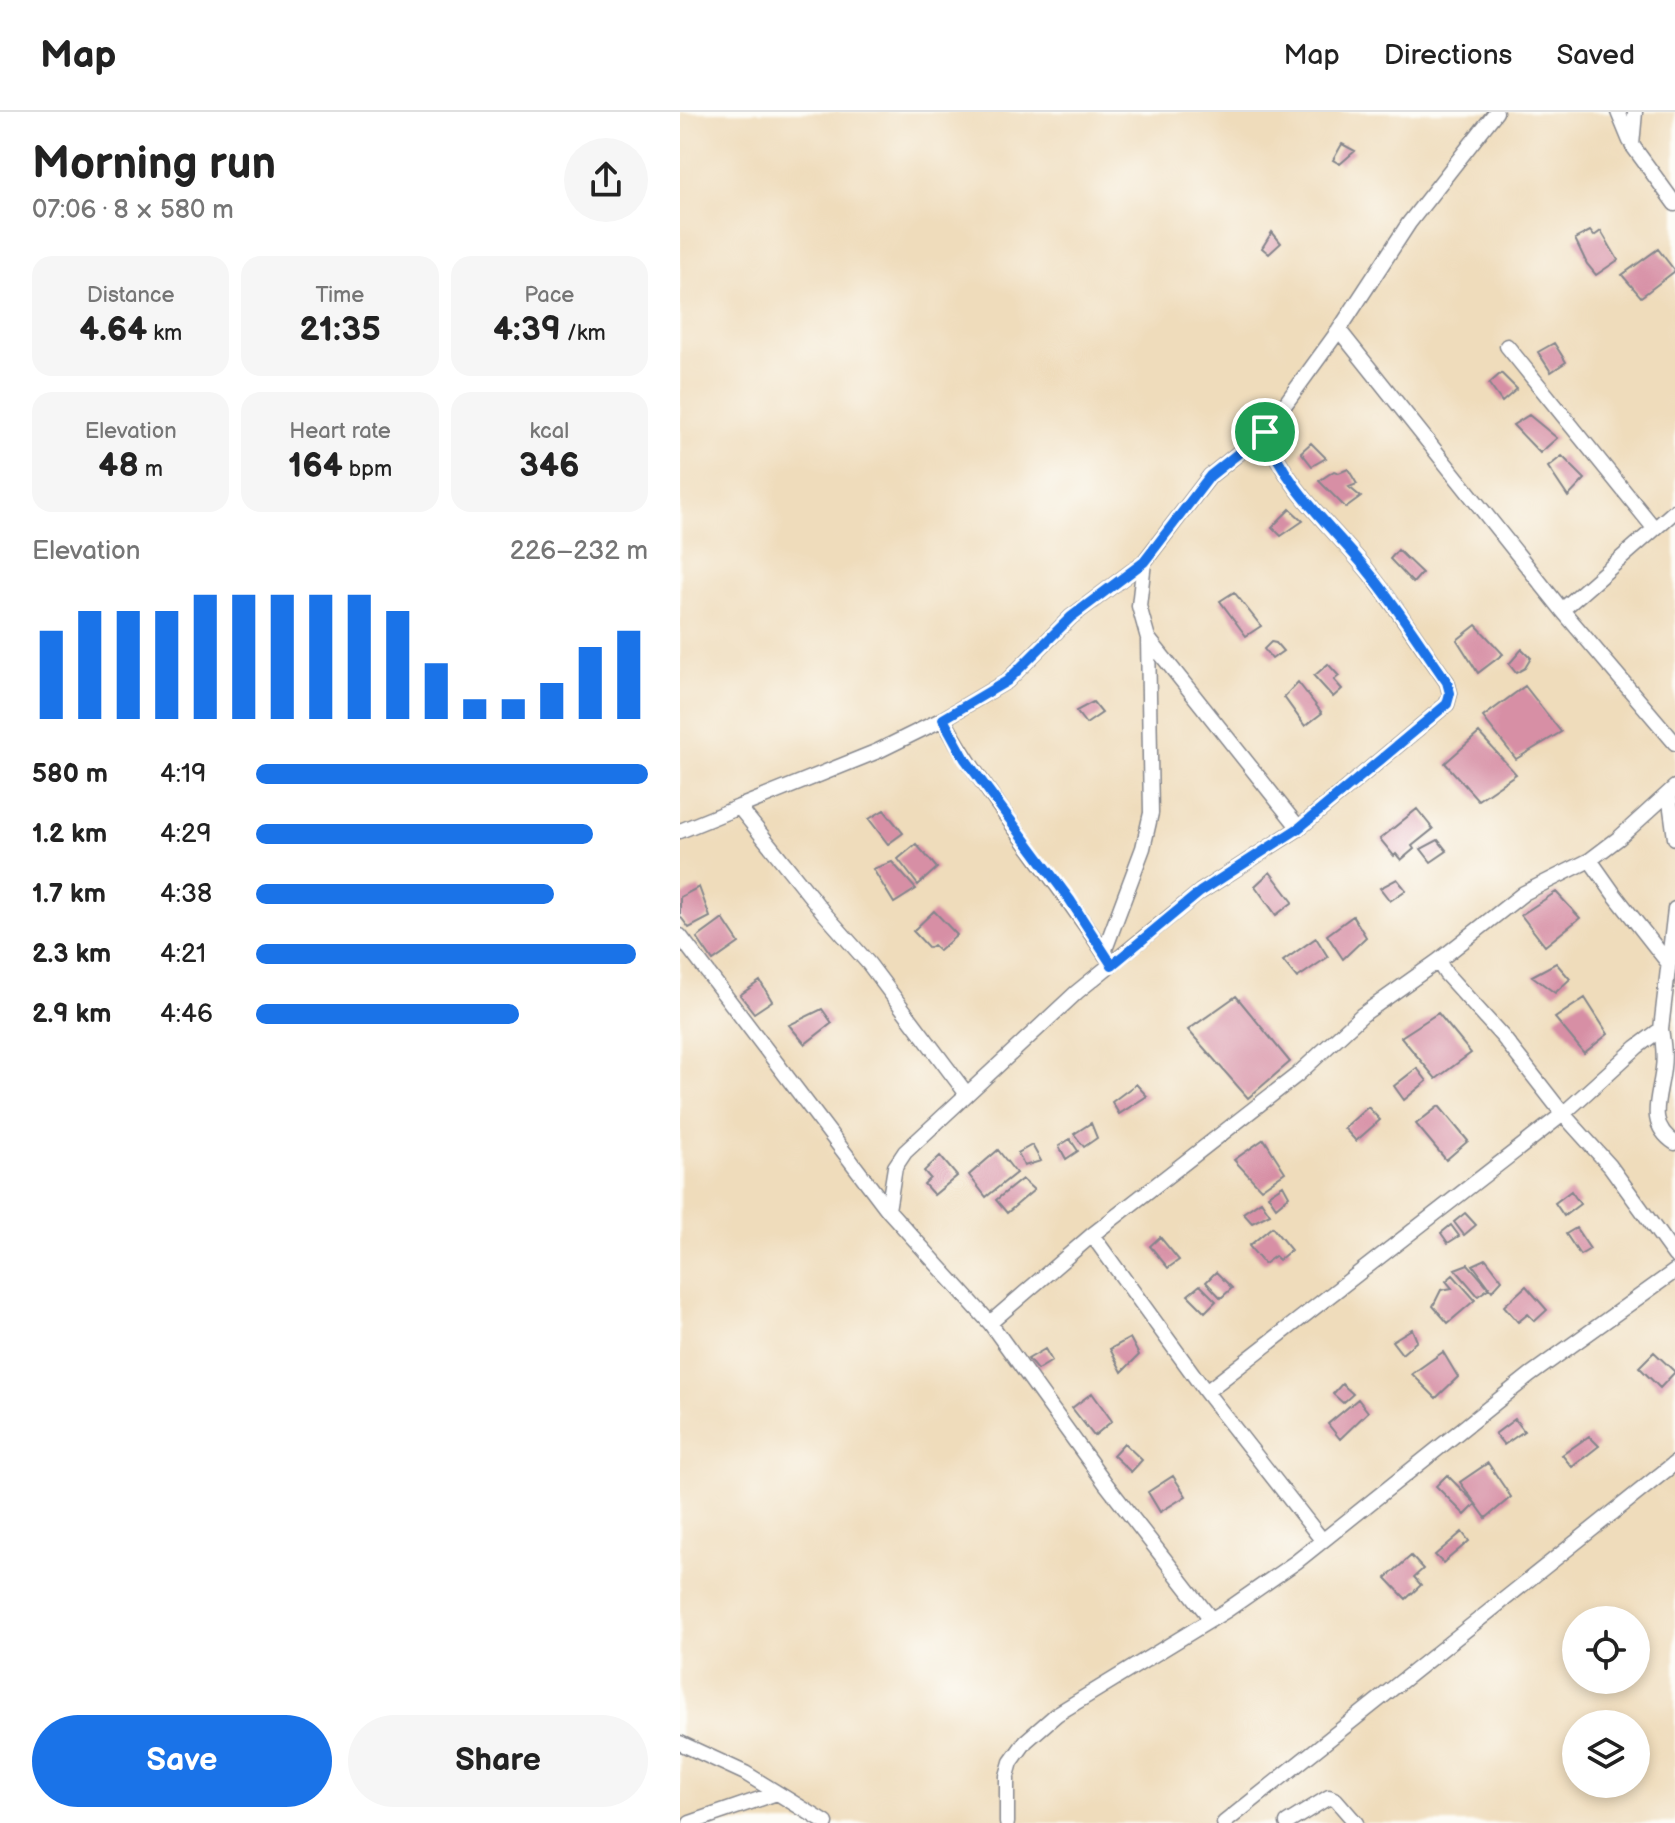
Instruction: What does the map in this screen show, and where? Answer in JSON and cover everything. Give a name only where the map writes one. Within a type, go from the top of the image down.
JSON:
[{"type":"street","points":[[680,831],[878,751],[943,719],[1007,681],[1071,617],[1144,562],[1210,476],[1265,432],[1339,330],[1409,223],[1496,112]]},
{"type":"street","points":[[1618,112],[1632,145],[1675,204]]},
{"type":"street","points":[[1632,145],[1635,112]]},
{"type":"street","points":[[1339,330],[1562,610],[1675,743]]},
{"type":"street","points":[[1507,346],[1654,528]]},
{"type":"street","points":[[888,1210],[895,1167],[905,1152],[1077,992],[1108,959],[1200,892],[1299,828],[1447,704],[1450,693],[1447,682],[1369,572],[1290,483],[1276,460],[1265,432]]},
{"type":"street","points":[[1562,610],[1675,511]]},
{"type":"street","points":[[1108,959],[1151,813],[1148,638],[1139,606],[1144,562]]},
{"type":"street","points":[[1148,638],[1299,828]]},
{"type":"street","points":[[943,719],[965,759],[1070,900],[1108,959]]},
{"type":"street","points":[[1672,790],[1675,838]]},
{"type":"street","points":[[990,1323],[1092,1235],[1297,1075],[1362,1015],[1438,961],[1524,893],[1590,860],[1672,790]]},
{"type":"street","points":[[739,807],[869,964],[966,1093]]},
{"type":"street","points":[[1590,860],[1671,966]]},
{"type":"street","points":[[1675,909],[1671,966],[1661,1029],[1663,1068],[1657,1120],[1659,1129],[1675,1143]]},
{"type":"street","points":[[680,936],[888,1210],[990,1323],[1106,1484],[1211,1619]]},
{"type":"street","points":[[1438,961],[1563,1114],[1610,1166],[1675,1256]]},
{"type":"street","points":[[1206,1392],[1563,1114],[1661,1029]]},
{"type":"street","points":[[1092,1235],[1206,1392],[1322,1540]]},
{"type":"street","points":[[1007,1823],[1007,1776],[1011,1762],[1026,1741],[1057,1714],[1211,1619],[1296,1562],[1530,1375],[1675,1271]]},
{"type":"street","points":[[1224,1823],[1675,1463]]},
{"type":"street","points":[[680,1743],[745,1773],[826,1823]]},
{"type":"street","points":[[690,1823],[777,1793]]},
{"type":"street","points":[[1287,1823],[1329,1797],[1336,1800],[1356,1823]]},
{"type":"building","points":[[1342,144],[1355,151],[1340,164],[1333,160]]},
{"type":"building","points":[[1590,231],[1594,236],[1601,231],[1618,260],[1596,275],[1575,239]]},
{"type":"building","points":[[1272,232],[1281,243],[1269,254],[1262,248]]},
{"type":"building","points":[[1658,249],[1675,271],[1641,297],[1622,275]]},
{"type":"building","points":[[1554,343],[1566,362],[1551,372],[1538,352]]},
{"type":"building","points":[[1501,373],[1517,389],[1502,402],[1489,384]]},
{"type":"building","points":[[1529,415],[1557,438],[1540,453],[1513,425]]},
{"type":"building","points":[[1311,443],[1326,458],[1312,466],[1301,452]]},
{"type":"building","points":[[1562,456],[1585,479],[1568,497],[1548,467]]},
{"type":"building","points":[[1348,469],[1357,484],[1349,487],[1361,497],[1346,508],[1319,481],[1334,471],[1339,473]]},
{"type":"building","points":[[1290,509],[1303,521],[1281,536],[1272,527]]},
{"type":"building","points":[[1398,550],[1422,573],[1413,583],[1390,559]]},
{"type":"building","points":[[1234,592],[1261,626],[1246,636],[1220,601]]},
{"type":"building","points":[[1476,625],[1503,654],[1478,673],[1457,640]]},
{"type":"building","points":[[1271,642],[1283,651],[1272,659],[1264,649]]},
{"type":"building","points":[[1522,649],[1531,658],[1525,668],[1516,673],[1509,664]]},
{"type":"building","points":[[1328,664],[1339,676],[1334,680],[1342,689],[1333,697],[1314,676]]},
{"type":"building","points":[[1298,682],[1322,713],[1305,726],[1284,697]]},
{"type":"building","points":[[1525,686],[1561,732],[1516,759],[1483,717]]},
{"type":"building","points":[[1093,702],[1102,713],[1086,724],[1076,711]]},
{"type":"building","points":[[1479,733],[1516,774],[1478,800],[1445,763]]},
{"type":"building","points":[[1417,809],[1433,829],[1412,846],[1414,849],[1401,860],[1380,839]]},
{"type":"building","points":[[884,810],[903,833],[888,844],[869,819]]},
{"type":"building","points":[[1438,840],[1447,851],[1431,862],[1421,849]]},
{"type":"building","points":[[916,844],[937,868],[918,885],[898,859]]},
{"type":"building","points":[[892,862],[916,889],[894,903],[873,869]]},
{"type":"building","points":[[1270,872],[1293,902],[1276,915],[1255,886]]},
{"type":"building","points":[[1397,879],[1406,890],[1390,901],[1380,888]]},
{"type":"building","points":[[699,887],[710,917],[689,928],[680,916],[680,897]]},
{"type":"building","points":[[1556,892],[1580,918],[1545,946],[1521,915]]},
{"type":"building","points":[[934,911],[957,935],[939,951],[933,945],[929,948],[913,931]]},
{"type":"building","points":[[1353,916],[1366,937],[1343,959],[1327,935]]},
{"type":"building","points":[[723,919],[739,943],[713,961],[697,938]]},
{"type":"building","points":[[1316,938],[1328,957],[1297,978],[1283,961]]},
{"type":"building","points":[[1556,963],[1570,979],[1555,993],[1532,976]]},
{"type":"building","points":[[760,981],[772,1001],[754,1013],[740,995]]},
{"type":"building","points":[[1236,996],[1290,1062],[1248,1098],[1188,1030]]},
{"type":"building","points":[[1585,998],[1608,1034],[1584,1053],[1555,1018]]},
{"type":"building","points":[[822,1009],[832,1023],[805,1044],[789,1025]]},
{"type":"building","points":[[1438,1013],[1471,1053],[1436,1079],[1401,1037]]},
{"type":"building","points":[[1417,1068],[1427,1081],[1404,1100],[1394,1086]]},
{"type":"building","points":[[1136,1084],[1147,1096],[1119,1114],[1112,1102]]},
{"type":"building","points":[[1439,1106],[1468,1141],[1446,1160],[1416,1124]]},
{"type":"building","points":[[1368,1107],[1380,1120],[1356,1141],[1344,1128]]},
{"type":"building","points":[[1091,1123],[1097,1138],[1084,1147],[1074,1134]]},
{"type":"building","points":[[1070,1139],[1078,1151],[1066,1159],[1059,1146]]},
{"type":"building","points":[[1264,1139],[1285,1172],[1261,1189],[1234,1160]]},
{"type":"building","points":[[1032,1145],[1041,1161],[1024,1166],[1018,1153]]},
{"type":"building","points":[[998,1150],[1016,1173],[986,1197],[969,1175]]},
{"type":"building","points":[[940,1156],[957,1176],[934,1195],[924,1184],[930,1178],[924,1171]]},
{"type":"building","points":[[1022,1179],[1034,1190],[1007,1213],[996,1200]]},
{"type":"building","points":[[1283,1185],[1289,1196],[1276,1207],[1268,1195]]},
{"type":"building","points":[[1571,1191],[1580,1204],[1564,1216],[1555,1203]]},
{"type":"building","points":[[1261,1201],[1270,1214],[1252,1223],[1243,1213]]},
{"type":"building","points":[[1465,1213],[1476,1225],[1464,1235],[1454,1222]]},
{"type":"building","points":[[1451,1225],[1459,1236],[1448,1243],[1441,1233]]},
{"type":"building","points":[[1272,1227],[1291,1250],[1279,1260],[1275,1256],[1264,1264],[1249,1246]]},
{"type":"building","points":[[1576,1228],[1590,1249],[1580,1255],[1566,1234]]},
{"type":"building","points":[[1160,1237],[1179,1260],[1168,1268],[1150,1246]]},
{"type":"building","points":[[1486,1259],[1502,1280],[1492,1291],[1473,1265]]},
{"type":"building","points":[[1468,1264],[1489,1288],[1478,1296],[1455,1269]]},
{"type":"building","points":[[1216,1272],[1232,1288],[1221,1298],[1206,1282]]},
{"type":"building","points":[[1453,1275],[1475,1300],[1448,1323],[1433,1306],[1441,1290],[1452,1288],[1446,1281]]},
{"type":"building","points":[[1200,1285],[1216,1301],[1205,1312],[1188,1295]]},
{"type":"building","points":[[1526,1286],[1547,1310],[1535,1321],[1528,1314],[1518,1322],[1504,1306]]},
{"type":"building","points":[[1412,1329],[1417,1341],[1402,1354],[1392,1341]]},
{"type":"building","points":[[1130,1338],[1139,1355],[1122,1372],[1110,1349]]},
{"type":"building","points":[[1045,1349],[1052,1361],[1037,1370],[1028,1359]]},
{"type":"building","points":[[1443,1352],[1458,1377],[1436,1398],[1412,1374]]},
{"type":"building","points":[[1654,1352],[1675,1372],[1660,1388],[1639,1367]]},
{"type":"building","points":[[1342,1384],[1353,1394],[1343,1403],[1333,1394]]},
{"type":"building","points":[[1092,1393],[1112,1421],[1094,1436],[1072,1408]]},
{"type":"building","points":[[1358,1399],[1368,1412],[1340,1439],[1328,1424]]},
{"type":"building","points":[[1515,1419],[1524,1431],[1504,1445],[1495,1434]]},
{"type":"building","points":[[1589,1436],[1599,1446],[1572,1467],[1562,1455]]},
{"type":"building","points":[[1124,1443],[1142,1460],[1131,1472],[1113,1455]]},
{"type":"building","points":[[1488,1463],[1511,1497],[1486,1518],[1460,1482]]},
{"type":"building","points":[[1447,1475],[1476,1504],[1465,1515],[1436,1486]]},
{"type":"building","points":[[1173,1476],[1186,1496],[1160,1512],[1148,1492]]},
{"type":"building","points":[[1462,1532],[1469,1541],[1443,1563],[1435,1555]]},
{"type":"building","points":[[1411,1556],[1423,1569],[1414,1577],[1421,1585],[1406,1599],[1386,1578]]},
{"type":"route","points":[[1265,432],[1276,460],[1290,483],[1369,572],[1447,682],[1450,693],[1447,704],[1299,828],[1200,892],[1112,965],[1070,900],[965,759],[943,719],[1007,681],[1071,617],[1144,562],[1210,476],[1265,432]]}]
